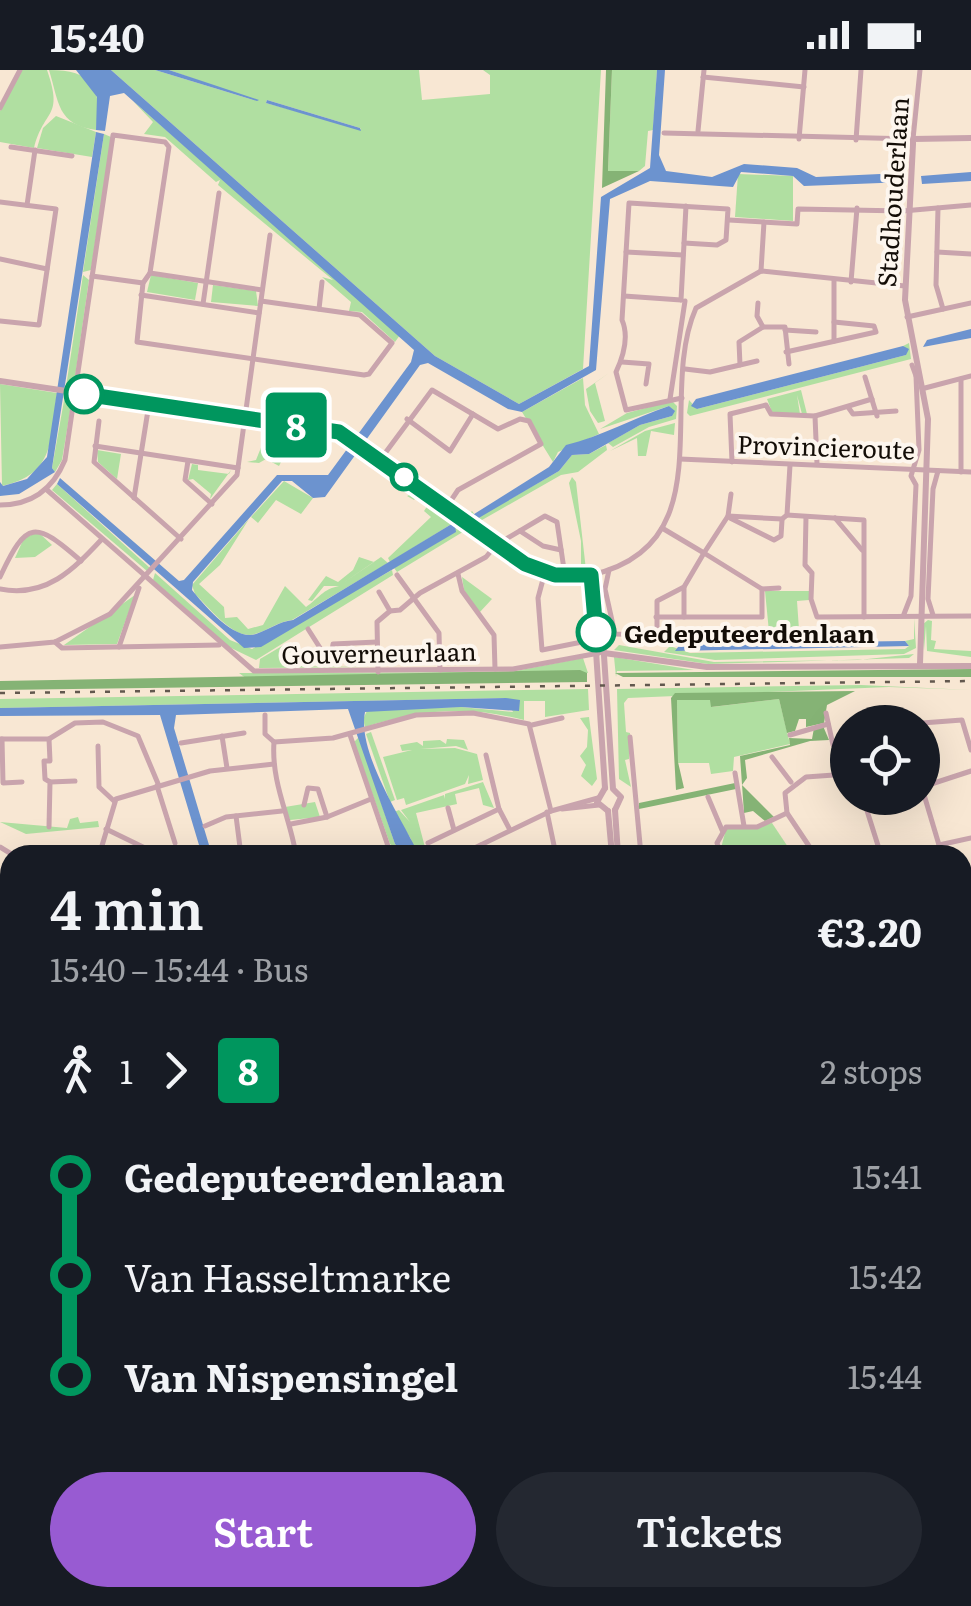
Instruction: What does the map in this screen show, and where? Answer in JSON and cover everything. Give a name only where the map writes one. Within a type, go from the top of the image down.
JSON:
[{"type":"street","points":[[0,108],[20,70]]},
{"type":"street","points":[[799,139],[805,70]]},
{"type":"street","points":[[856,140],[861,70]]},
{"type":"street","name":"Stadhouderlaan","points":[[904,615],[911,596],[914,545],[916,485],[911,470],[919,450],[919,375],[905,286],[920,70]]},
{"type":"street","points":[[698,131],[704,74],[804,86]]},
{"type":"street","points":[[664,133],[698,131],[856,140],[971,138]]},
{"type":"street","points":[[0,505],[22,503],[47,490],[65,460],[72,392],[113,135],[164,142],[169,147],[150,273],[142,283],[137,342],[368,374],[392,344],[360,316],[261,300]]},
{"type":"street","points":[[11,147],[72,156]]},
{"type":"street","points":[[27,205],[35,150]]},
{"type":"street","points":[[203,304],[219,193]]},
{"type":"street","points":[[0,202],[56,209],[39,325],[0,321]]},
{"type":"street","points":[[682,398],[626,410],[616,372],[622,362],[629,203],[728,209],[728,236],[717,245],[684,242]]},
{"type":"street","points":[[729,220],[796,224],[798,209],[910,210],[971,205]]},
{"type":"street","points":[[670,399],[683,300],[686,206]]},
{"type":"street","points":[[852,282],[856,208]]},
{"type":"street","points":[[938,208],[936,285],[943,309]]},
{"type":"street","points":[[761,272],[764,222]]},
{"type":"street","points":[[0,647],[56,642],[110,614],[237,475],[270,235]]},
{"type":"street","points":[[626,252],[683,255]]},
{"type":"street","points":[[937,252],[971,254]]},
{"type":"street","points":[[0,259],[47,269]]},
{"type":"street","points":[[696,308],[761,272],[905,286]]},
{"type":"street","points":[[150,273],[262,290]]},
{"type":"street","points":[[92,276],[142,283]]},
{"type":"street","points":[[834,281],[834,341]]},
{"type":"street","points":[[319,309],[322,282]]},
{"type":"street","points":[[141,295],[259,313]]},
{"type":"street","points":[[624,296],[683,300],[696,308]]},
{"type":"street","points":[[758,303],[757,316],[763,327]]},
{"type":"street","points":[[907,318],[971,303]]},
{"type":"street","points":[[0,381],[339,432],[496,546],[545,572],[591,575],[636,556],[662,528],[675,500],[685,369],[696,308]]},
{"type":"street","points":[[786,352],[876,332],[874,326],[834,322]]},
{"type":"street","points":[[740,365],[739,342],[763,327],[785,326],[789,364]]},
{"type":"street","points":[[785,330],[816,332]]},
{"type":"street","points":[[685,369],[710,372],[757,361]]},
{"type":"street","points":[[622,362],[649,364],[646,384]]},
{"type":"street","name":"Stadhouderlaan","points":[[912,365],[925,388],[920,664]]},
{"type":"street","points":[[925,388],[971,376]]},
{"type":"street","points":[[866,377],[877,416]]},
{"type":"street","points":[[960,472],[967,424],[961,378]]},
{"type":"street","points":[[380,460],[432,390],[501,430],[525,419],[541,444],[458,490],[446,508]]},
{"type":"street","points":[[732,462],[730,414],[766,405],[771,414],[815,416],[872,400]]},
{"type":"street","points":[[134,498],[149,404]]},
{"type":"street","points":[[848,406],[853,414],[877,416],[896,411]]},
{"type":"street","points":[[407,420],[450,451],[473,414]]},
{"type":"street","points":[[815,416],[817,464]]},
{"type":"street","points":[[99,421],[94,462],[181,539]]},
{"type":"street","points":[[96,446],[238,468]]},
{"type":"street","name":"Provincieroute","points":[[680,459],[971,472]]},
{"type":"street","points":[[188,461],[185,480],[212,504]]},
{"type":"street","points":[[728,516],[774,540],[781,536],[790,465]]},
{"type":"street","points":[[933,615],[928,599],[932,489],[938,471]]},
{"type":"street","name":"Gouverneurlaan","points":[[47,490],[148,575],[219,645],[248,667],[268,674],[495,670],[601,653]]},
{"type":"street","points":[[684,618],[684,587],[728,516],[731,494]]},
{"type":"street","points":[[378,672],[378,618],[415,600],[450,574],[458,574],[486,558],[496,546],[520,531],[552,516],[565,576]]},
{"type":"street","points":[[728,516],[864,520],[864,616]]},
{"type":"street","points":[[806,517],[806,565],[812,573],[812,613],[817,618],[971,616]]},
{"type":"street","points":[[835,518],[862,550]]},
{"type":"street","points":[[662,528],[762,588],[778,588]]},
{"type":"street","points":[[0,577],[18,540],[31,530],[46,531],[82,561]]},
{"type":"street","points":[[520,531],[544,546],[560,550]]},
{"type":"street","points":[[0,589],[40,588],[82,561],[102,538]]},
{"type":"street","points":[[609,570],[605,589],[615,634],[657,638],[656,601],[684,587]]},
{"type":"street","points":[[545,572],[538,598],[542,650],[582,642]]},
{"type":"street","points":[[458,574],[462,591],[494,635],[495,670]]},
{"type":"street","points":[[397,575],[438,633],[440,670]]},
{"type":"street","points":[[481,845],[552,811],[598,802],[609,788],[601,653],[591,575]]},
{"type":"street","points":[[118,647],[139,586]]},
{"type":"street","points":[[656,617],[762,618],[762,588]]},
{"type":"street","points":[[379,592],[390,611]]},
{"type":"street","points":[[308,629],[322,651],[330,654]]},
{"type":"street","points":[[56,642],[62,648],[219,645]]},
{"type":"street","points":[[330,664],[335,643],[378,642]]},
{"type":"street","points":[[601,653],[636,654],[700,667],[971,666]]},
{"type":"street","points":[[265,715],[265,734],[274,742],[352,734],[416,715],[473,713],[532,725],[562,718]]},
{"type":"street","points":[[826,713],[830,735]]},
{"type":"street","points":[[940,722],[962,720],[971,750]]},
{"type":"street","points":[[22,782],[3,783],[1,739],[49,739],[76,723],[90,722],[104,722],[138,736],[175,842],[164,843]]},
{"type":"street","points":[[790,734],[828,724]]},
{"type":"street","points":[[532,725],[552,811],[555,845]]},
{"type":"street","points":[[181,743],[244,734]]},
{"type":"street","points":[[352,734],[388,845]]},
{"type":"street","points":[[222,736],[227,768]]},
{"type":"street","points":[[630,736],[640,845]]},
{"type":"street","points":[[49,739],[50,761],[44,761],[45,779],[75,781]]},
{"type":"street","points":[[274,742],[282,811],[291,824],[294,845]]},
{"type":"street","points":[[98,746],[99,787],[114,801]]},
{"type":"street","points":[[486,755],[499,809],[510,830]]},
{"type":"street","points":[[772,757],[792,784]]},
{"type":"street","points":[[114,801],[191,776],[274,764]]},
{"type":"street","points":[[940,782],[971,771]]},
{"type":"street","points":[[735,774],[744,826]]},
{"type":"street","points":[[808,845],[787,813],[785,793],[792,784],[816,774],[830,774]]},
{"type":"street","points":[[49,827],[50,782]]},
{"type":"street","points":[[304,805],[308,788],[318,788],[327,817]]},
{"type":"street","points":[[609,788],[621,798]]},
{"type":"street","points":[[614,845],[611,811],[621,798],[634,796]]},
{"type":"street","points":[[708,797],[722,830]]},
{"type":"street","points":[[291,824],[327,817],[371,799]]},
{"type":"street","points":[[105,845],[114,801]]},
{"type":"street","points":[[598,802],[611,811]]},
{"type":"street","points":[[448,808],[454,830]]},
{"type":"street","points":[[428,843],[499,809]]},
{"type":"street","points":[[205,826],[236,816],[282,811]]},
{"type":"street","points":[[718,845],[722,830],[734,824],[758,827],[787,813]]},
{"type":"street","points":[[868,815],[878,845]]},
{"type":"street","points":[[931,815],[940,845],[971,838]]},
{"type":"street","points":[[236,816],[240,845]]},
{"type":"street","points":[[106,829],[139,845]]},
{"type":"green space","points":[[22,70],[47,70],[54,97],[34,148],[0,142],[0,111]]},
{"type":"green space","points":[[49,70],[75,73],[91,84],[98,102],[96,130],[67,117],[58,102]]},
{"type":"green space","points":[[111,70],[155,70],[257,101],[169,70],[419,70],[422,100],[490,94],[490,75],[483,70],[601,70],[583,369],[519,404],[435,356]],"holes":[[[267,100],[361,129],[266,103]]]},
{"type":"green space","points":[[606,70],[612,70],[608,171],[639,171],[602,188]]},
{"type":"green space","points":[[612,70],[657,70],[653,130],[648,131],[645,166],[639,171],[608,172]]},
{"type":"green space","points":[[133,101],[400,335],[395,342],[362,312],[349,311],[351,302],[322,277],[333,280],[218,185],[220,180],[216,182],[165,137],[144,134],[153,122]]},
{"type":"green space","points":[[56,116],[96,132],[92,157],[37,148],[43,128]]},
{"type":"green space","points":[[104,134],[111,137],[91,270],[83,272]]},
{"type":"green space","points":[[738,174],[793,176],[793,221],[735,217]]},
{"type":"green space","points":[[83,275],[89,280],[74,384],[66,387]]},
{"type":"green space","points":[[151,275],[198,283],[195,300],[147,292]]},
{"type":"green space","points":[[213,285],[256,291],[258,306],[211,302]]},
{"type":"green space","points":[[909,343],[911,359],[690,416],[687,413],[689,400],[697,409],[906,355],[903,346]]},
{"type":"green space","points":[[609,373],[595,383],[605,421],[598,423],[590,411],[586,389]]},
{"type":"green space","points":[[583,378],[585,405],[599,434],[558,452],[553,462],[522,412]]},
{"type":"green space","points":[[0,384],[57,393],[51,439],[41,463],[32,473],[2,486]]},
{"type":"green space","points":[[801,390],[807,414],[802,414],[797,395],[800,414],[772,412],[767,399]]},
{"type":"green space","points":[[65,395],[72,400],[62,460],[55,472],[52,468]]},
{"type":"green space","points":[[672,401],[677,406],[676,419],[649,427],[613,447],[608,443],[640,425],[672,416],[673,410],[669,406],[600,429],[627,413]]},
{"type":"green space","points":[[675,423],[674,435],[651,431],[646,456],[638,456],[637,438],[610,451],[645,431]]},
{"type":"green space","points":[[262,445],[278,445],[280,452],[286,452],[279,466],[266,459],[247,462],[256,460]]},
{"type":"green space","points":[[606,445],[607,450],[578,472],[561,475],[475,524],[466,517],[472,511],[477,518],[559,471],[572,455],[589,454]]},
{"type":"green space","points":[[97,450],[121,454],[117,479],[98,462]]},
{"type":"green space","points":[[192,464],[198,465],[198,470],[228,474],[210,499],[211,494],[193,479],[188,480]]},
{"type":"green space","points":[[572,477],[576,482],[586,570],[581,571],[581,541],[569,483]]},
{"type":"green space","points":[[284,481],[313,498],[301,514],[276,500],[258,523],[251,517]]},
{"type":"green space","points":[[407,483],[466,530],[397,572],[394,568],[455,532],[450,525],[390,562],[388,558],[431,517],[424,511],[428,505],[418,496],[414,500],[407,496],[412,494]]},
{"type":"green space","points":[[57,484],[150,568],[147,571],[52,490]]},
{"type":"green space","points":[[249,519],[220,565],[199,584],[224,607],[225,618],[237,617],[248,629],[263,625],[285,586],[306,607],[339,586],[324,586],[312,601],[308,600],[326,576],[338,582],[353,570],[359,557],[374,562],[381,557],[388,563],[292,620],[255,634],[239,633],[195,594],[192,585]]},
{"type":"green space","points":[[38,532],[52,545],[35,557],[15,558],[24,538]]},
{"type":"green space","points":[[392,570],[393,575],[256,660],[229,647],[153,580],[155,573],[230,640],[252,649]]},
{"type":"green space","points":[[462,577],[492,599],[479,613],[464,590]]},
{"type":"green space","points":[[765,591],[809,591],[809,600],[797,601],[800,644],[770,642]]},
{"type":"green space","points":[[135,595],[117,644],[64,645]]},
{"type":"green space","points":[[914,618],[916,648],[904,654],[715,660],[664,652],[670,646],[690,653],[905,649],[909,646],[905,641],[914,639]]},
{"type":"green space","points":[[932,621],[934,649],[971,651],[971,657],[927,651],[926,626],[924,650],[922,625]]},
{"type":"green space","points":[[287,643],[303,664],[281,666],[375,667],[259,668],[260,659]]},
{"type":"green space","points":[[619,645],[714,662],[828,660],[708,664],[614,650]]},
{"type":"green space","points":[[914,654],[909,658],[864,659]]},
{"type":"green space","points":[[614,657],[694,670],[617,671],[616,677]]},
{"type":"green space","points":[[583,658],[588,673],[247,679],[239,673],[510,672]]},
{"type":"green space","points":[[971,669],[971,677],[623,677],[615,673]]},
{"type":"green space","points":[[580,670],[587,673],[587,682],[0,690],[0,681]]},
{"type":"green space","points":[[861,685],[971,690],[889,687],[628,698],[624,703],[626,732],[630,733],[629,759],[625,760],[631,787],[619,779],[617,689]]},
{"type":"green space","points":[[588,689],[589,710],[545,717],[545,701],[524,701],[524,720],[463,711],[405,717],[365,727],[363,719],[368,709],[461,707],[513,712],[506,698],[0,708],[0,699]]},
{"type":"green space","points":[[855,691],[827,705],[824,723],[806,727],[806,719],[799,719],[795,731],[787,733],[779,699],[711,707],[710,700],[677,700],[678,762],[684,788],[676,790],[671,698],[675,693]]},
{"type":"green space","points":[[779,699],[790,744],[734,757],[733,771],[711,774],[709,763],[678,763],[677,700],[711,700],[712,707]]},
{"type":"green space","points":[[589,717],[597,779],[592,786],[581,776],[586,765],[580,756],[587,747],[588,730],[580,718]]},
{"type":"green space","points":[[823,726],[829,740],[810,741],[745,760],[747,778],[742,785],[740,756],[790,745],[789,738],[812,739],[814,728]]},
{"type":"green space","points":[[371,732],[395,800],[390,802],[366,734]]},
{"type":"green space","points":[[359,737],[396,845],[390,844],[354,742]]},
{"type":"green space","points":[[447,739],[464,740],[468,750],[456,746],[420,749],[455,748],[477,754],[483,780],[468,784],[469,775],[465,784],[406,805],[404,798],[397,800],[383,757],[412,750],[402,751],[400,745],[417,742],[423,746],[423,741],[440,740],[446,744]]},
{"type":"green space","points":[[483,782],[494,808],[483,805],[479,788],[455,794],[457,804],[416,813],[424,845],[412,845],[394,812],[399,810],[410,822],[401,810],[444,795],[445,799],[445,794]]},
{"type":"green space","points":[[735,783],[736,789],[639,809],[639,803]]},
{"type":"green space","points":[[742,785],[774,817],[765,821],[753,811],[744,813]]},
{"type":"green space","points":[[315,802],[320,817],[290,820],[285,807]]},
{"type":"green space","points":[[78,817],[80,823],[98,821],[99,827],[26,834],[0,822],[67,828],[70,819]]},
{"type":"green space","points":[[772,823],[787,845],[722,845],[726,829]]},
{"type":"water","points":[[76,70],[111,70],[435,356],[519,404],[589,366],[601,197],[650,168],[657,70],[665,70],[659,155],[666,171],[712,177],[744,164],[797,168],[816,177],[880,174],[906,182],[804,186],[793,176],[741,172],[733,187],[650,181],[610,199],[596,370],[522,412],[508,409],[428,363],[420,365],[325,497],[313,498],[292,481],[282,481],[193,582],[192,590],[230,628],[256,634],[293,620],[450,525],[455,525],[456,532],[261,647],[244,648],[57,484],[60,478],[179,581],[184,580],[277,475],[328,475],[411,362],[414,350],[124,93],[110,96],[105,131],[96,130],[97,97]]},
{"type":"water","points":[[155,70],[169,70],[259,100],[257,101]]},
{"type":"water","points":[[267,100],[360,128],[361,131],[266,103]]},
{"type":"water","points":[[96,132],[104,134],[52,468],[55,472],[19,494],[0,496],[0,482],[3,486],[27,479],[47,457]]},
{"type":"water","points":[[971,172],[971,181],[922,184],[921,176]]},
{"type":"water","points":[[971,329],[971,338],[923,347],[927,340]]},
{"type":"water","points":[[903,346],[909,349],[906,355],[697,409],[691,406],[696,399]]},
{"type":"water","points":[[669,406],[675,411],[672,416],[640,425],[589,454],[572,455],[559,471],[477,519],[471,516],[549,467],[566,445]]},
{"type":"water","points":[[684,639],[696,644],[905,641],[909,646],[675,651]]},
{"type":"water","points":[[520,700],[519,711],[461,707],[365,712],[364,727],[373,762],[414,845],[395,844],[348,709],[176,715],[174,728],[209,845],[199,845],[160,715],[0,716],[0,708]]},
{"type":"railway","points":[[0,693],[971,681]]},
{"type":"bus line","name":"8","points":[[84,394],[339,432],[525,564],[555,575],[591,575],[596,632]]},
{"type":"place","name":"Gedeputeerdenlaan","points":[[596,632]]}]
